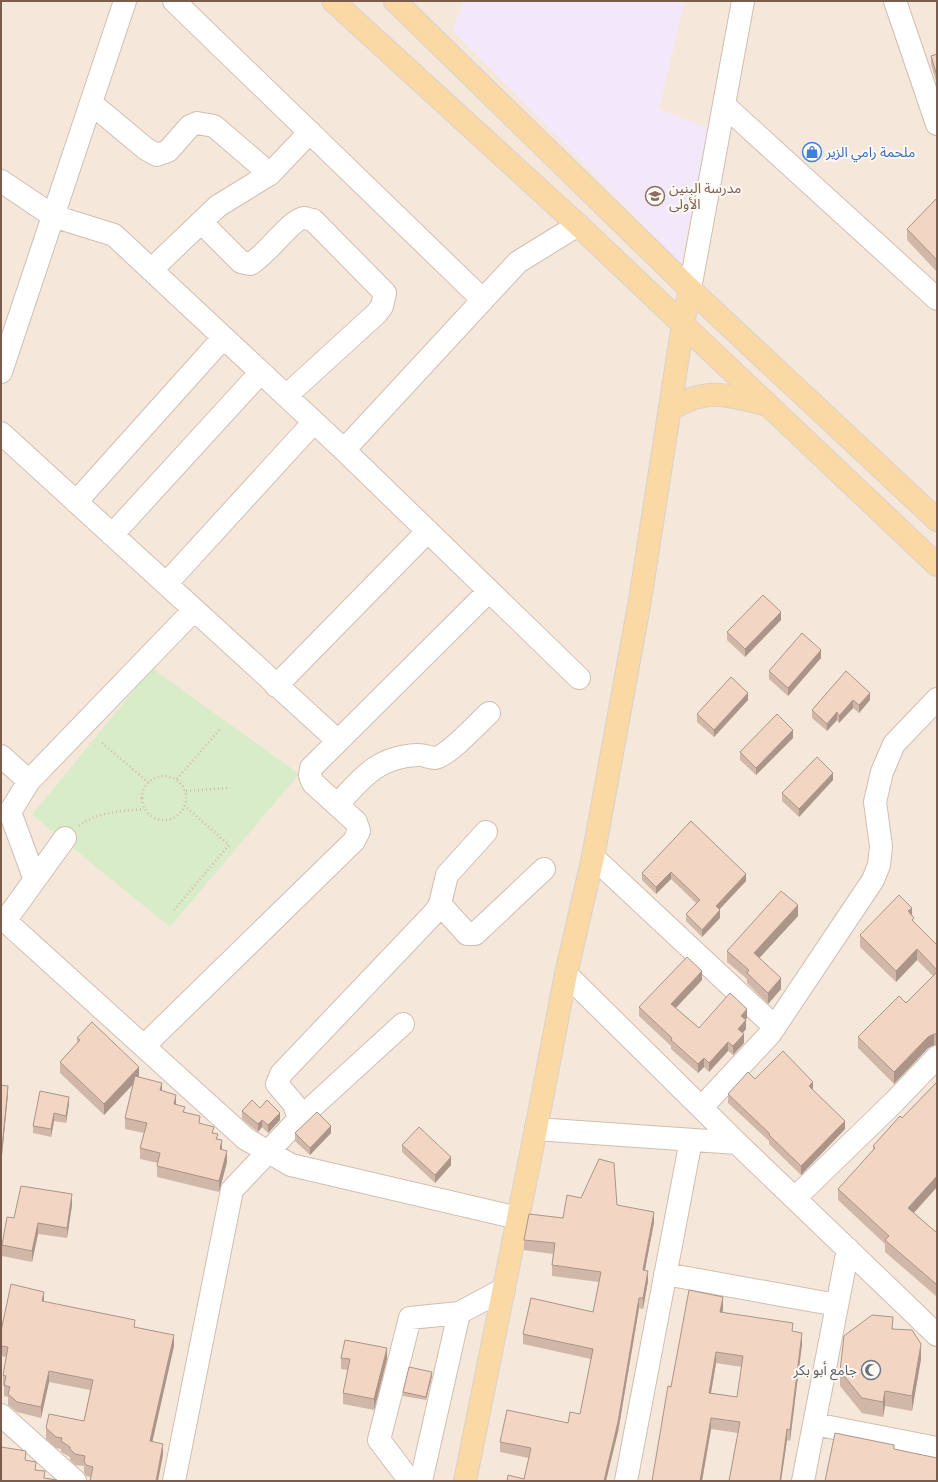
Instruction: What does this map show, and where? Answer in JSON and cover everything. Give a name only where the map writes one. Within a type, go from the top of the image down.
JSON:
[{"type":"main road","points":[[333,1],[578,225],[937,564]]},
{"type":"main road","points":[[395,1],[690,289],[937,520]]},
{"type":"main road","points":[[465,1481],[566,974],[593,857],[640,600],[683,324],[690,289]]},
{"type":"main road","points":[[670,410],[696,396],[714,394],[731,395],[770,406]]},
{"type":"street","points":[[1,372],[125,1]]},
{"type":"street","points":[[174,1],[483,300]]},
{"type":"street","points":[[690,289],[743,1]]},
{"type":"street","points":[[895,1],[937,124]]},
{"type":"street","points":[[91,103],[146,149],[157,155],[168,151],[190,126],[197,123],[214,126],[270,174]]},
{"type":"street","points":[[724,105],[937,299]]},
{"type":"street","points":[[151,270],[218,206],[270,174],[310,132]]},
{"type":"street","points":[[1,181],[53,216],[114,235],[344,450],[579,678]]},
{"type":"street","points":[[201,222],[241,262],[250,264],[259,259],[294,222],[304,218],[313,220],[385,293],[382,306],[377,313],[286,396]]},
{"type":"street","points":[[344,450],[518,262],[578,225]]},
{"type":"street","points":[[76,502],[223,338]]},
{"type":"street","points":[[112,535],[261,372]]},
{"type":"street","points":[[166,584],[314,422]]},
{"type":"street","points":[[1,433],[276,686],[338,741]]},
{"type":"street","points":[[276,686],[428,531]]},
{"type":"street","points":[[145,1045],[354,841],[359,831],[356,822],[313,783],[310,776],[311,768],[489,591]]},
{"type":"street","points":[[35,880],[10,812],[29,781],[194,610]]},
{"type":"street","points":[[702,1107],[775,1027],[873,880],[879,864],[881,846],[876,802],[882,772],[894,744],[937,699]]},
{"type":"street","points":[[337,805],[368,772],[381,763],[392,758],[418,754],[434,758],[446,752],[489,713]]},
{"type":"street","points":[[1,756],[29,781]]},
{"type":"street","points":[[299,1119],[294,1104],[277,1084],[281,1074],[440,904],[447,875],[486,832]]},
{"type":"street","points":[[65,838],[35,880],[3,919],[145,1045],[246,1139],[291,1165],[518,1218]]},
{"type":"street","points":[[593,857],[775,1027]]},
{"type":"street","points":[[440,904],[468,934],[475,934],[544,868]]},
{"type":"street","points":[[566,974],[737,1143],[848,1249],[934,1327]]},
{"type":"street","points":[[174,1481],[232,1190],[299,1119],[403,1024]]},
{"type":"street","points":[[795,1198],[895,1101],[937,1057]]},
{"type":"street","points":[[536,1129],[737,1143]]},
{"type":"street","points":[[626,1481],[690,1140]]},
{"type":"street","points":[[802,1481],[848,1249]]},
{"type":"street","points":[[665,1274],[837,1305]]},
{"type":"street","points":[[410,1481],[378,1440],[410,1318],[459,1313],[504,1289]]},
{"type":"street","points":[[421,1481],[459,1313]]},
{"type":"street","points":[[1,1415],[75,1481]]},
{"type":"street","points":[[814,1424],[937,1448]]},
{"type":"path","points":[[177,778],[221,728]]},
{"type":"path","points":[[102,743],[148,782]]},
{"type":"path","points":[[162,775],[170,775],[177,778],[186,791],[185,806],[176,817],[162,820],[155,818],[144,809],[142,795],[148,782],[162,775]]},
{"type":"path","points":[[186,791],[228,788]]},
{"type":"path","points":[[174,910],[229,845],[185,806]]},
{"type":"path","points":[[65,838],[89,818],[122,811],[144,809]]},
{"type":"shaded area","points":[[1,1],[937,1],[937,1481],[1,1481]]},
{"type":"shaded area","name":"مدرسة البنين الأولى","points":[[464,1],[685,1],[659,109],[709,128],[681,263],[452,30]]},
{"type":"green space","points":[[152,668],[299,774],[170,927],[32,815]]},
{"type":"building","points":[[937,54],[937,76],[931,56]]},
{"type":"building","points":[[937,198],[937,260],[907,229]]},
{"type":"building","points":[[763,595],[781,612],[745,649],[727,632]]},
{"type":"building","points":[[802,633],[821,650],[788,688],[769,671]]},
{"type":"building","points":[[846,671],[870,693],[859,705],[853,700],[839,716],[837,712],[827,724],[812,710]]},
{"type":"building","points":[[731,677],[748,693],[714,730],[697,714]]},
{"type":"building","points":[[777,714],[793,730],[756,768],[740,752]]},
{"type":"building","points":[[817,757],[833,773],[799,809],[782,793]]},
{"type":"building","points":[[691,821],[746,874],[716,906],[720,910],[702,930],[686,914],[700,900],[671,872],[656,887],[642,873]]},
{"type":"building","points":[[781,891],[798,905],[754,953],[781,978],[768,993],[747,973],[749,970],[727,951]]},
{"type":"building","points":[[899,895],[912,908],[908,911],[914,918],[912,920],[937,945],[937,970],[917,949],[896,971],[860,935]]},
{"type":"building","points":[[687,957],[702,971],[671,1004],[699,1028],[730,993],[747,1009],[741,1016],[746,1020],[738,1029],[744,1034],[733,1046],[728,1042],[709,1063],[704,1058],[698,1064],[671,1040],[672,1038],[639,1007]]},
{"type":"building","points":[[937,972],[937,1034],[928,1037],[894,1072],[858,1037],[899,996],[906,1003]]},
{"type":"building","points":[[92,1022],[139,1067],[104,1104],[60,1062],[80,1040],[77,1038]]},
{"type":"building","points":[[783,1051],[813,1082],[809,1086],[845,1121],[801,1166],[728,1094],[748,1072],[755,1079]]},
{"type":"building","points":[[135,1076],[162,1083],[160,1090],[176,1095],[174,1104],[185,1107],[183,1112],[200,1116],[199,1123],[214,1127],[212,1133],[218,1134],[216,1139],[222,1140],[220,1149],[227,1151],[219,1181],[157,1166],[160,1153],[140,1148],[147,1123],[125,1118]]},
{"type":"building","points":[[937,1082],[937,1176],[908,1208],[937,1233],[936,1284],[885,1240],[889,1236],[838,1189],[875,1148],[873,1146],[900,1116],[902,1118]]},
{"type":"building","points":[[1,1085],[8,1086],[2,1148],[1,1147]]},
{"type":"building","points":[[40,1091],[69,1097],[66,1116],[54,1113],[51,1129],[33,1126]]},
{"type":"building","points":[[252,1100],[260,1108],[267,1100],[280,1113],[268,1125],[262,1120],[258,1124],[242,1111]]},
{"type":"building","points":[[317,1112],[331,1126],[310,1148],[295,1133]]},
{"type":"building","points":[[419,1127],[451,1157],[435,1175],[402,1145]]},
{"type":"building","points":[[599,1159],[614,1163],[617,1205],[654,1212],[643,1270],[648,1271],[643,1298],[639,1298],[618,1422],[604,1481],[507,1481],[508,1475],[524,1479],[531,1448],[500,1442],[507,1410],[568,1423],[570,1412],[580,1414],[593,1349],[523,1334],[531,1298],[593,1312],[601,1272],[552,1265],[555,1243],[524,1240],[529,1214],[563,1218],[567,1195],[581,1198]]},
{"type":"building","points":[[21,1186],[72,1194],[67,1228],[38,1223],[32,1251],[2,1245],[7,1217],[14,1218]]},
{"type":"building","points":[[11,1284],[44,1292],[42,1301],[135,1320],[134,1327],[174,1335],[150,1441],[163,1444],[156,1481],[90,1481],[93,1467],[86,1465],[84,1461],[85,1456],[75,1454],[70,1447],[61,1441],[62,1438],[56,1437],[46,1428],[49,1414],[84,1421],[93,1380],[49,1371],[41,1407],[17,1402],[8,1394],[10,1387],[4,1385],[6,1376],[3,1375],[8,1347],[1,1346],[1,1331]]},
{"type":"building","points":[[689,1290],[723,1297],[720,1312],[793,1323],[792,1331],[802,1333],[790,1430],[787,1429],[780,1481],[729,1481],[740,1422],[711,1418],[700,1481],[652,1481],[668,1386],[671,1387]],"holes":[[[716,1352],[743,1356],[737,1397],[709,1393]]]},
{"type":"building","points":[[872,1315],[893,1317],[892,1329],[912,1330],[921,1344],[912,1396],[885,1391],[883,1402],[862,1398],[840,1371],[844,1336]]},
{"type":"building","points":[[345,1340],[387,1348],[374,1399],[343,1393],[350,1359],[341,1358]]},
{"type":"building","points":[[409,1367],[432,1372],[426,1397],[403,1392]]},
{"type":"building","points":[[835,1433],[894,1445],[894,1449],[937,1458],[937,1481],[825,1481]]},
{"type":"building","points":[[1,1447],[26,1451],[25,1460],[36,1462],[35,1470],[45,1471],[44,1478],[57,1481],[1,1481]]},
{"type":"place","name":"ملحمة رامي الزير","points":[[812,152]]},
{"type":"place","name":"مدرسة البنين الأولى","points":[[655,196]]},
{"type":"place","name":"جامع أبو بكر","points":[[871,1370]]}]
